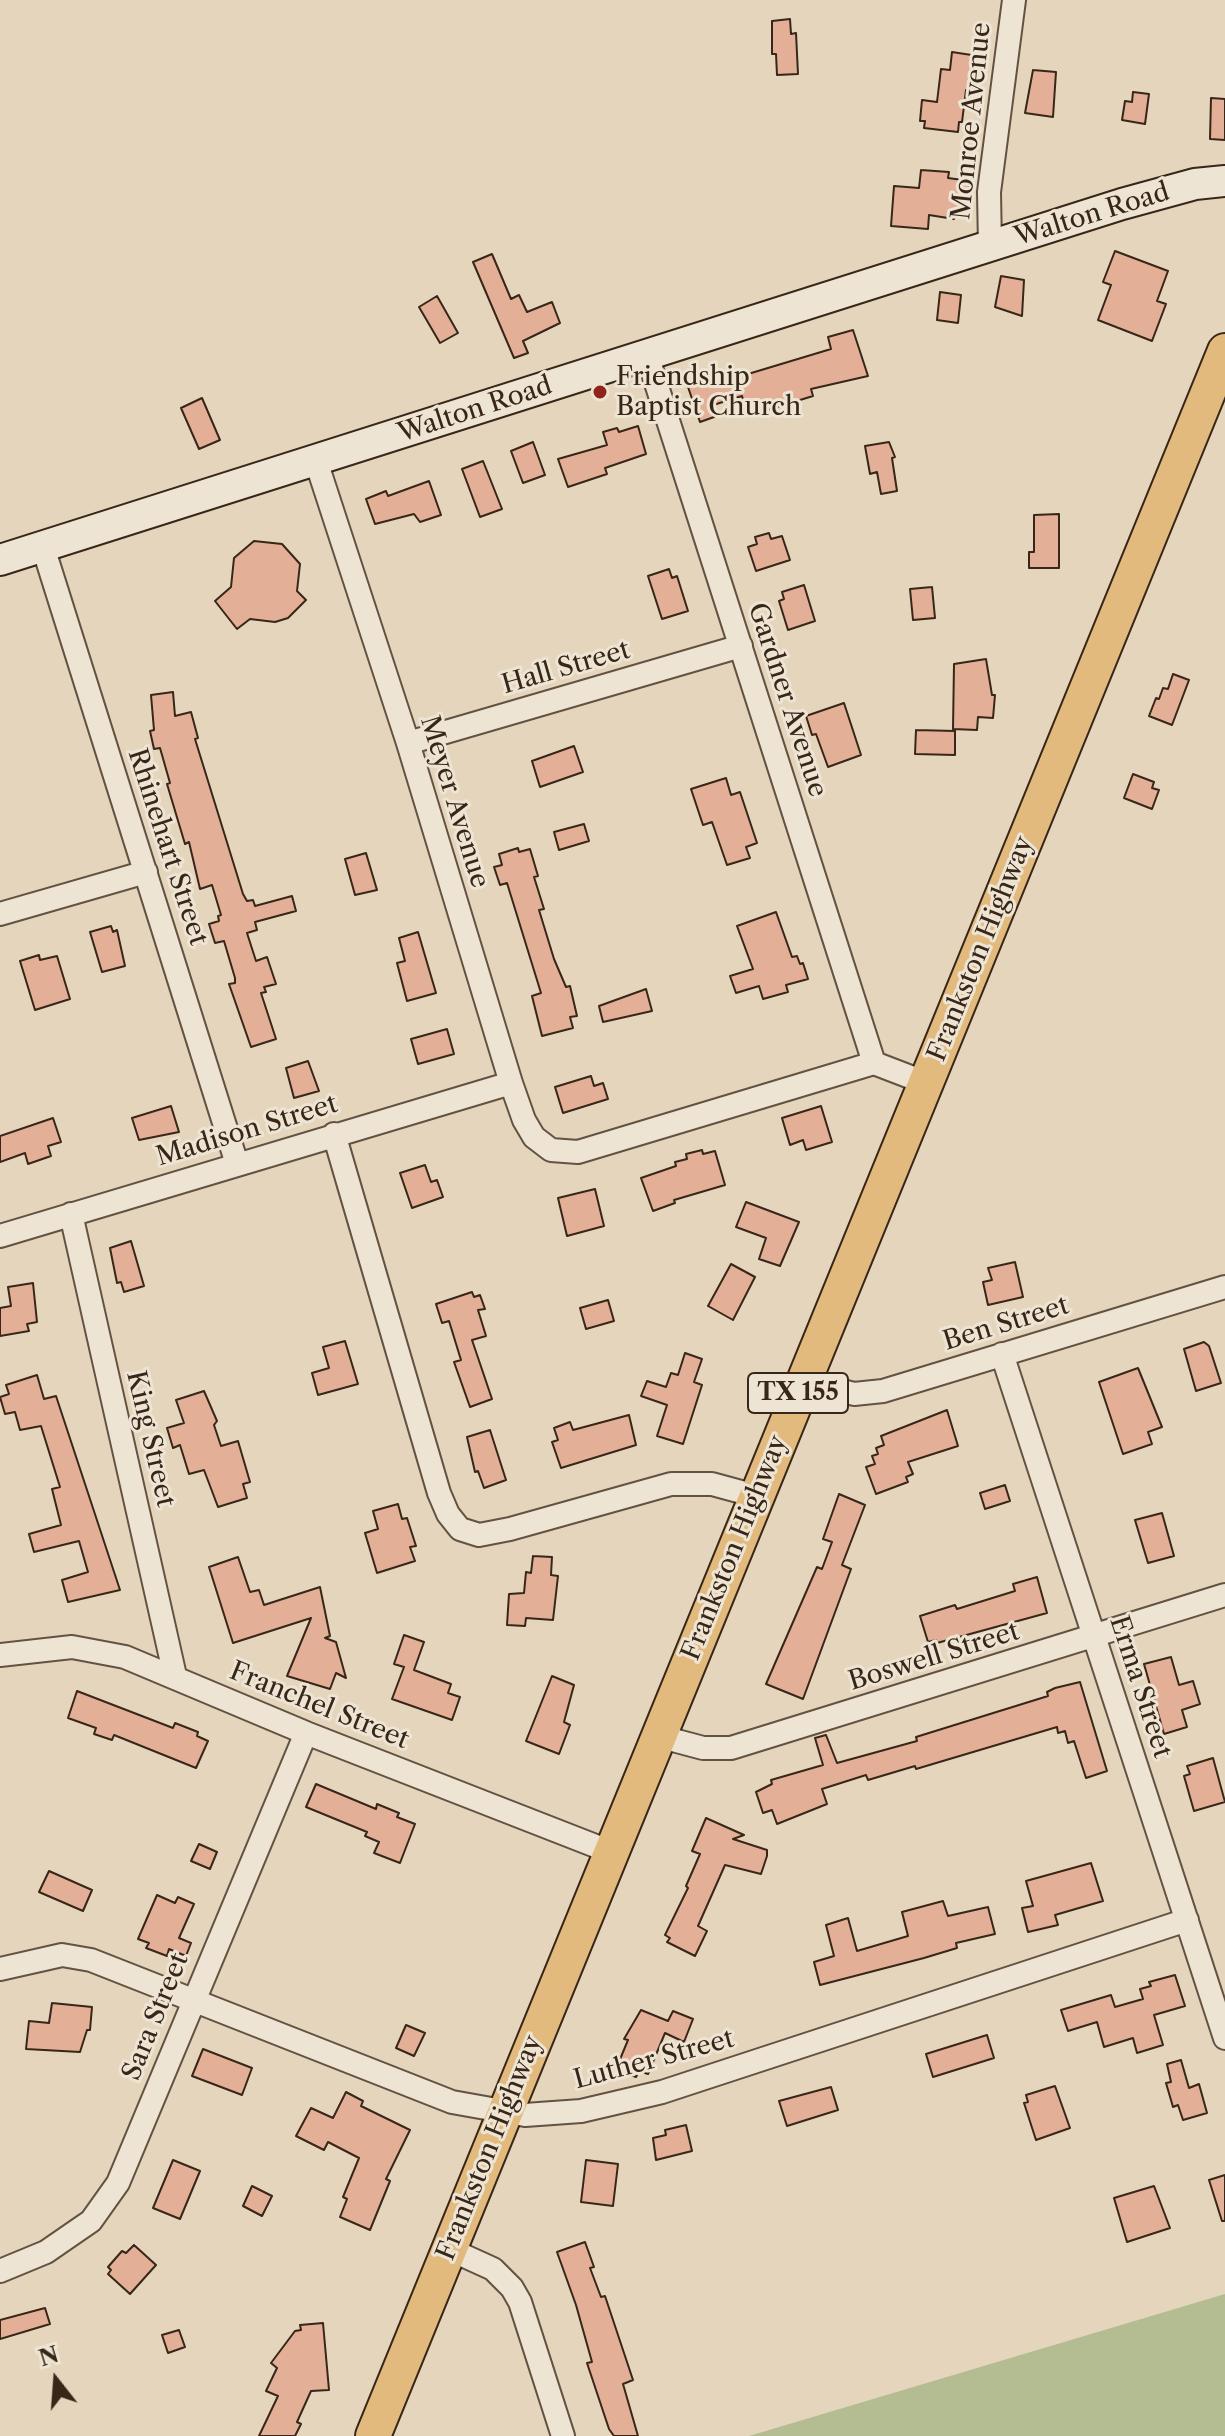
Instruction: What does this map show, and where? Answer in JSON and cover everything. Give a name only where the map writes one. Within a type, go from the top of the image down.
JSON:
[{"type":"main road","name":"Frankston Highway","points":[[373,2436],[1225,351]]},
{"type":"street","name":"Monroe Avenue","points":[[990,247],[989,192],[1014,0]]},
{"type":"street","name":"Walton Road","points":[[0,560],[1122,204],[1195,184],[1225,181]]},
{"type":"street","name":"Gardner Avenue","points":[[647,355],[874,1063]]},
{"type":"street","name":"Meyer Avenue","points":[[316,461],[408,743],[511,1083],[529,1129],[551,1150],[578,1152],[874,1063]]},
{"type":"street","name":"Rhinehart Street","points":[[43,547],[237,1164]]},
{"type":"street","name":"Hall Street","points":[[408,743],[741,646]]},
{"type":"street","points":[[0,914],[146,872]]},
{"type":"street","points":[[874,1063],[926,1083]]},
{"type":"street","name":"Madison Street","points":[[0,1236],[511,1083]]},
{"type":"street","points":[[334,1134],[439,1493],[448,1514],[460,1529],[479,1535],[510,1529],[671,1484],[712,1484],[756,1496]]},
{"type":"street","name":"King Street","points":[[71,1214],[175,1676]]},
{"type":"street","name":"Ben Street","points":[[803,1380],[842,1392],[868,1394],[1225,1287]]},
{"type":"street","name":"Erma Street","points":[[1002,1354],[1187,1920],[1221,2012],[1225,2038]]},
{"type":"street","name":"Boswell Street","points":[[658,1736],[703,1748],[731,1748],[1225,1595]]},
{"type":"street","name":"Franchel Street","points":[[0,1655],[33,1648],[100,1650],[175,1676],[306,1733],[611,1852]]},
{"type":"street","name":"Sara Street","points":[[0,2271],[46,2252],[91,2221],[118,2183],[192,1999],[306,1733]]},
{"type":"street","name":"Luther Street","points":[[0,1969],[62,1955],[91,1960],[452,2102],[504,2113],[581,2111],[662,2092],[1187,1920]]},
{"type":"street","points":[[449,2249],[493,2269],[512,2288],[520,2302],[563,2436]]},
{"type":"green space","points":[[1225,2294],[1225,2436],[749,2436]]},
{"type":"building","points":[[790,19],[791,34],[796,33],[798,74],[777,75],[776,54],[772,54],[772,21]]},
{"type":"building","points":[[952,52],[978,56],[973,91],[966,90],[962,122],[959,122],[958,132],[924,128],[925,121],[920,121],[922,100],[937,102],[941,69],[950,70]]},
{"type":"building","points":[[1033,70],[1056,72],[1053,117],[1025,113]]},
{"type":"building","points":[[1133,92],[1149,94],[1145,124],[1122,120],[1125,101],[1132,102]]},
{"type":"building","points":[[1211,98],[1225,99],[1225,140],[1210,139]]},
{"type":"building","points":[[921,170],[949,172],[948,178],[970,181],[966,216],[955,214],[954,219],[929,215],[928,229],[891,226],[894,186],[919,188]]},
{"type":"building","points":[[1115,251],[1168,271],[1157,301],[1166,304],[1152,341],[1098,320],[1111,285],[1103,282]]},
{"type":"building","points":[[492,254],[511,299],[519,295],[527,312],[552,302],[560,323],[523,341],[528,353],[514,358],[473,262]]},
{"type":"building","points":[[1001,276],[1024,280],[1022,316],[995,307]]},
{"type":"building","points":[[940,292],[961,295],[958,323],[937,320]]},
{"type":"building","points":[[437,296],[458,333],[440,343],[419,307]]},
{"type":"building","points":[[853,330],[868,376],[811,389],[813,396],[748,416],[742,396],[710,406],[714,417],[700,422],[688,387],[724,375],[725,378],[748,374],[831,349],[828,337]]},
{"type":"building","points":[[202,398],[220,440],[199,449],[181,408]]},
{"type":"building","points":[[638,426],[646,454],[605,468],[607,474],[568,487],[558,459],[607,445],[603,432],[617,428],[619,432]]},
{"type":"building","points":[[533,442],[545,475],[523,483],[511,451]]},
{"type":"building","points":[[889,442],[895,457],[892,458],[897,491],[881,494],[877,472],[870,474],[865,446]]},
{"type":"building","points":[[483,461],[502,509],[480,517],[462,469]]},
{"type":"building","points":[[429,481],[441,515],[420,522],[414,514],[375,524],[366,499],[386,491],[388,496]]},
{"type":"building","points":[[1059,514],[1059,568],[1029,568],[1029,552],[1034,552],[1034,515]]},
{"type":"building","points":[[769,533],[771,539],[782,536],[790,560],[756,571],[748,547],[757,544],[755,537]]},
{"type":"building","points":[[254,541],[282,544],[300,564],[297,591],[306,600],[288,618],[275,622],[250,619],[237,629],[215,601],[231,587],[234,558]]},
{"type":"building","points":[[669,569],[672,578],[677,576],[688,611],[662,619],[648,576]]},
{"type":"building","points":[[804,585],[815,621],[788,630],[779,601],[784,599],[782,592]]},
{"type":"building","points":[[932,587],[935,618],[913,620],[910,589]]},
{"type":"building","points":[[986,659],[992,695],[995,695],[993,718],[978,717],[977,730],[953,729],[954,664]]},
{"type":"building","points":[[1173,674],[1189,680],[1172,725],[1149,716],[1163,688],[1168,689]]},
{"type":"building","points":[[173,692],[175,716],[191,712],[198,738],[195,739],[243,894],[247,901],[253,900],[255,906],[292,896],[296,911],[255,922],[257,930],[247,933],[256,961],[267,957],[276,984],[264,987],[266,992],[261,993],[276,1039],[251,1047],[229,984],[235,983],[235,978],[224,941],[215,943],[209,924],[219,921],[218,916],[221,915],[212,885],[200,889],[189,842],[185,844],[167,784],[170,783],[160,748],[154,749],[150,731],[154,730],[151,695]]},
{"type":"building","points":[[844,703],[861,755],[828,767],[806,716]]},
{"type":"building","points":[[916,730],[955,731],[955,755],[915,754]]},
{"type":"building","points":[[574,746],[583,772],[540,787],[532,761]]},
{"type":"building","points":[[1133,774],[1154,782],[1152,788],[1159,790],[1152,809],[1124,798]]},
{"type":"building","points":[[726,778],[731,795],[740,792],[757,843],[746,847],[750,858],[727,865],[712,822],[703,825],[691,789]]},
{"type":"building","points":[[584,824],[589,841],[559,850],[554,832]]},
{"type":"building","points":[[518,848],[519,852],[530,849],[538,876],[534,877],[544,909],[539,910],[554,959],[566,987],[570,986],[577,1016],[570,1017],[573,1028],[542,1036],[532,996],[541,993],[507,883],[500,885],[494,867],[502,865],[499,854]]},
{"type":"building","points":[[366,853],[377,890],[355,895],[345,859]]},
{"type":"building","points":[[776,912],[792,957],[797,956],[800,964],[803,963],[808,979],[786,985],[788,992],[763,999],[759,986],[736,993],[730,976],[753,969],[737,926]]},
{"type":"building","points":[[111,926],[113,932],[117,930],[125,966],[102,972],[90,932]]},
{"type":"building","points":[[418,932],[436,993],[407,1001],[397,963],[405,961],[399,938]]},
{"type":"building","points":[[39,955],[40,960],[57,956],[70,999],[35,1010],[20,961]]},
{"type":"building","points":[[646,989],[652,1011],[603,1022],[599,1006]]},
{"type":"building","points":[[447,1029],[454,1054],[418,1064],[411,1039]]},
{"type":"building","points":[[308,1061],[319,1091],[294,1098],[286,1068]]},
{"type":"building","points":[[591,1076],[594,1086],[603,1083],[608,1099],[563,1113],[555,1087]]},
{"type":"building","points":[[171,1106],[179,1132],[139,1140],[132,1118]]},
{"type":"building","points":[[821,1106],[832,1142],[806,1150],[803,1140],[790,1145],[782,1118]]},
{"type":"building","points":[[53,1118],[61,1142],[48,1146],[51,1156],[28,1164],[25,1153],[0,1162],[0,1136]]},
{"type":"building","points":[[702,1150],[703,1154],[715,1151],[725,1185],[674,1200],[675,1203],[653,1211],[641,1178],[676,1166],[675,1162],[687,1159],[686,1154]]},
{"type":"building","points":[[425,1165],[431,1182],[437,1180],[443,1197],[412,1208],[400,1173]]},
{"type":"building","points":[[595,1189],[604,1226],[567,1236],[558,1198]]},
{"type":"building","points":[[746,1202],[799,1222],[780,1266],[759,1259],[766,1238],[736,1227]]},
{"type":"building","points":[[131,1241],[144,1286],[124,1292],[121,1282],[117,1283],[110,1248]]},
{"type":"building","points":[[1015,1262],[1023,1297],[988,1305],[983,1282],[992,1280],[988,1268]]},
{"type":"building","points":[[731,1264],[755,1277],[733,1320],[708,1306]]},
{"type":"building","points":[[33,1283],[37,1322],[27,1324],[29,1331],[0,1336],[0,1308],[11,1306],[8,1287]]},
{"type":"building","points":[[472,1292],[474,1297],[480,1295],[485,1309],[478,1310],[486,1336],[472,1340],[492,1399],[470,1407],[454,1362],[461,1360],[449,1321],[442,1323],[436,1304]]},
{"type":"building","points":[[608,1300],[614,1321],[586,1329],[580,1308]]},
{"type":"building","points":[[345,1341],[358,1384],[318,1395],[312,1373],[329,1368],[323,1347]]},
{"type":"building","points":[[1204,1342],[1209,1346],[1221,1383],[1196,1391],[1184,1349]]},
{"type":"building","points":[[685,1353],[702,1359],[694,1382],[702,1385],[683,1444],[657,1436],[667,1405],[641,1396],[647,1381],[666,1387],[671,1373],[678,1375]]},
{"type":"building","points":[[1138,1368],[1162,1427],[1148,1432],[1152,1444],[1123,1454],[1099,1382]]},
{"type":"building","points":[[37,1375],[44,1399],[56,1396],[120,1590],[68,1602],[62,1580],[88,1572],[79,1541],[34,1552],[29,1534],[61,1525],[52,1489],[60,1487],[41,1426],[20,1430],[15,1412],[5,1414],[0,1397],[9,1394],[6,1385]]},
{"type":"building","points":[[204,1391],[217,1421],[214,1425],[221,1446],[238,1441],[250,1482],[243,1484],[247,1498],[218,1507],[204,1470],[189,1474],[180,1445],[173,1448],[167,1428],[184,1423],[176,1400]]},
{"type":"building","points":[[947,1410],[958,1446],[908,1462],[913,1474],[906,1477],[908,1482],[876,1494],[866,1467],[875,1464],[872,1456],[878,1454],[876,1448],[884,1445],[881,1436]]},
{"type":"building","points":[[629,1415],[636,1445],[561,1468],[552,1442],[558,1440],[554,1428],[570,1422],[573,1430]]},
{"type":"building","points":[[490,1430],[506,1480],[484,1488],[478,1471],[475,1472],[467,1437]]},
{"type":"building","points":[[1005,1485],[1010,1501],[985,1509],[980,1493]]},
{"type":"building","points":[[839,1494],[865,1505],[842,1565],[851,1569],[803,1699],[766,1684],[817,1567],[822,1569],[832,1542],[823,1539]]},
{"type":"building","points":[[398,1504],[402,1519],[407,1518],[416,1546],[410,1547],[415,1561],[377,1573],[365,1533],[378,1529],[373,1511]]},
{"type":"building","points":[[1162,1513],[1174,1556],[1148,1563],[1135,1520]]},
{"type":"building","points":[[533,1556],[552,1557],[551,1575],[558,1576],[553,1620],[526,1618],[525,1626],[507,1625],[509,1594],[524,1593],[526,1572],[531,1573]]},
{"type":"building","points":[[238,1557],[250,1592],[259,1590],[264,1605],[320,1587],[330,1636],[325,1638],[336,1642],[346,1678],[336,1673],[330,1689],[287,1676],[311,1618],[233,1643],[209,1567]]},
{"type":"building","points":[[1037,1577],[1047,1613],[937,1643],[936,1640],[928,1642],[920,1616],[955,1605],[957,1609],[1015,1591],[1013,1584]]},
{"type":"building","points":[[404,1635],[424,1642],[414,1670],[451,1684],[448,1693],[460,1697],[452,1720],[392,1699],[404,1667],[394,1664]]},
{"type":"building","points":[[1171,1657],[1179,1685],[1193,1681],[1200,1704],[1182,1710],[1187,1727],[1164,1734],[1144,1664]]},
{"type":"building","points":[[552,1676],[574,1685],[564,1722],[570,1725],[559,1754],[526,1741]]},
{"type":"building","points":[[1080,1682],[1107,1771],[1086,1778],[1074,1741],[1068,1743],[1065,1731],[1058,1733],[1057,1727],[916,1769],[915,1766],[868,1780],[866,1775],[822,1789],[827,1804],[777,1824],[772,1810],[763,1813],[756,1792],[772,1784],[771,1780],[823,1765],[815,1738],[826,1735],[837,1763],[917,1741],[916,1737],[1048,1696],[1047,1692],[1055,1688]]},
{"type":"building","points":[[77,1691],[173,1728],[175,1723],[198,1732],[197,1736],[208,1741],[196,1768],[114,1735],[112,1740],[94,1734],[96,1728],[68,1718]]},
{"type":"building","points":[[1213,1758],[1225,1802],[1194,1811],[1184,1776],[1190,1774],[1187,1766]]},
{"type":"building","points":[[316,1784],[376,1809],[377,1804],[415,1824],[400,1863],[374,1853],[379,1842],[365,1836],[367,1832],[306,1807]]},
{"type":"building","points":[[706,1818],[744,1835],[733,1839],[767,1850],[767,1856],[761,1874],[725,1865],[698,1926],[707,1931],[695,1956],[667,1942],[670,1938],[665,1935],[688,1888],[686,1886],[700,1854],[692,1851]]},
{"type":"building","points":[[199,1844],[217,1852],[210,1869],[191,1861]]},
{"type":"building","points":[[1091,1863],[1103,1901],[1055,1915],[1058,1925],[1028,1932],[1022,1908],[1033,1906],[1026,1881]]},
{"type":"building","points":[[49,1871],[92,1890],[83,1911],[39,1892]]},
{"type":"building","points":[[157,1895],[175,1903],[178,1897],[194,1904],[179,1938],[191,1943],[186,1956],[169,1949],[167,1956],[146,1948],[149,1943],[138,1939]]},
{"type":"building","points":[[943,1901],[948,1916],[988,1907],[995,1934],[956,1943],[957,1948],[924,1958],[820,1985],[814,1962],[834,1956],[826,1925],[848,1918],[857,1951],[908,1936],[902,1912]]},
{"type":"building","points":[[1175,1975],[1185,2006],[1154,2015],[1163,2045],[1137,2053],[1133,2038],[1104,2047],[1097,2022],[1068,2031],[1061,2010],[1111,1995],[1115,2007],[1143,1999],[1140,1989],[1151,1986],[1149,1982]]},
{"type":"building","points":[[52,2003],[92,2007],[90,2030],[87,2030],[80,2052],[26,2049],[29,2021],[49,2023]]},
{"type":"building","points":[[641,2010],[668,2021],[673,2011],[693,2019],[684,2042],[665,2033],[648,2074],[639,2071],[636,2077],[616,2069],[628,2040],[624,2039]]},
{"type":"building","points":[[406,2025],[425,2033],[414,2056],[396,2048]]},
{"type":"building","points":[[987,2035],[994,2058],[933,2077],[926,2054]]},
{"type":"building","points":[[203,2049],[252,2068],[242,2095],[192,2076]]},
{"type":"building","points":[[1181,2060],[1189,2088],[1199,2084],[1207,2113],[1183,2120],[1178,2105],[1173,2107],[1166,2083],[1171,2082],[1167,2064]]},
{"type":"building","points":[[1055,2086],[1070,2128],[1036,2140],[1024,2103],[1028,2102],[1026,2095]]},
{"type":"building","points":[[831,2087],[838,2110],[787,2126],[779,2101]]},
{"type":"building","points":[[346,2092],[363,2101],[361,2106],[410,2130],[386,2179],[390,2181],[370,2230],[340,2217],[347,2199],[343,2197],[359,2158],[328,2142],[324,2150],[296,2136],[311,2108],[333,2118]]},
{"type":"building","points":[[686,2125],[692,2151],[656,2160],[653,2138],[666,2135],[665,2130]]},
{"type":"building","points":[[173,2160],[200,2171],[180,2219],[153,2208]]},
{"type":"building","points":[[586,2160],[618,2164],[613,2206],[581,2202]]},
{"type":"building","points":[[1225,2175],[1225,2221],[1222,2221],[1209,2180]]},
{"type":"building","points":[[252,2186],[272,2196],[262,2216],[243,2206]]},
{"type":"building","points":[[1154,2186],[1170,2228],[1127,2242],[1114,2198]]},
{"type":"building","points":[[585,2242],[594,2267],[590,2268],[601,2297],[605,2296],[633,2380],[623,2384],[638,2436],[614,2436],[609,2429],[587,2363],[592,2362],[557,2252]]},
{"type":"building","points":[[134,2245],[156,2265],[130,2294],[108,2274],[111,2270],[108,2267],[122,2251],[126,2253]]},
{"type":"building","points":[[45,2308],[50,2324],[0,2339],[0,2320]]},
{"type":"building","points":[[323,2323],[329,2390],[311,2391],[297,2422],[301,2424],[295,2436],[259,2436],[278,2396],[266,2391],[277,2368],[271,2363],[295,2331],[301,2330],[300,2325]]},
{"type":"building","points":[[179,2330],[185,2347],[168,2353],[162,2335]]},
{"type":"place","name":"Friendship Baptist Church","points":[[600,392]]}]
